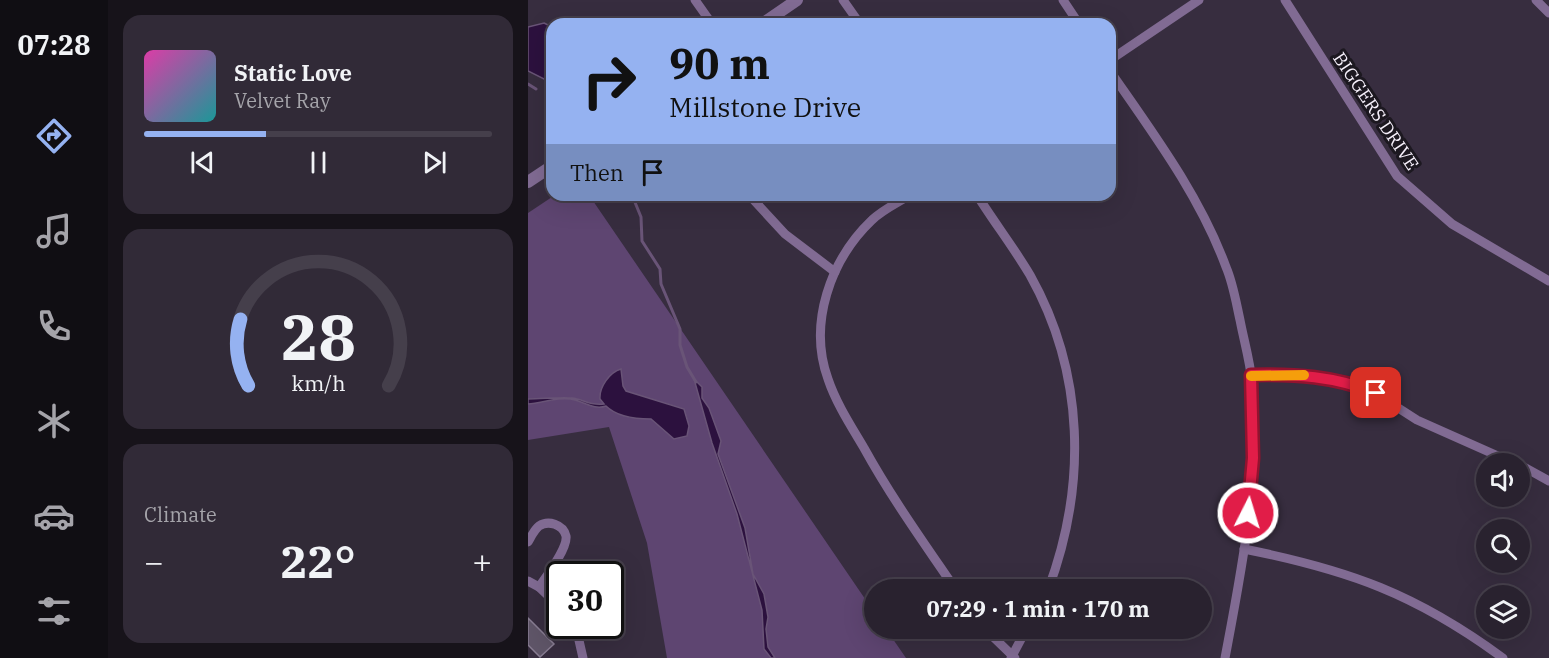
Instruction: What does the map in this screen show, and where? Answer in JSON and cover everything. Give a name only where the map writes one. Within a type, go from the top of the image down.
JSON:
[{"type":"street","points":[[695,0],[708,18]]},
{"type":"street","points":[[771,18],[797,0]]},
{"type":"street","points":[[843,0],[856,18]]},
{"type":"street","points":[[1063,0],[1075,18]]},
{"type":"street","points":[[1116,56],[1199,0]]},
{"type":"street","name":"BIGGERS DRIVE","points":[[1285,0],[1397,176],[1452,224],[1549,281]]},
{"type":"street","points":[[1536,0],[1549,13]]},
{"type":"street","points":[[1116,80],[1181,177],[1204,217],[1227,267],[1251,375],[1253,458],[1244,549],[1225,658]]},
{"type":"street","points":[[528,183],[546,170]]},
{"type":"street","points":[[755,201],[785,234],[835,272]]},
{"type":"street","points":[[901,201],[873,219],[848,249],[835,272],[822,307],[822,353],[828,379],[876,469],[949,579]]},
{"type":"street","points":[[981,201],[1029,275],[1044,303],[1056,336],[1073,404],[1074,488],[1059,560],[1052,579]]},
{"type":"street","points":[[1251,375],[1297,374],[1356,384],[1376,393],[1417,420],[1493,453]]},
{"type":"street","points":[[1530,471],[1549,481]]},
{"type":"street","points":[[528,542],[538,526],[547,523],[562,528],[566,537],[564,547],[539,587]]},
{"type":"street","points":[[1244,549],[1310,562],[1390,590],[1416,602],[1503,658]]},
{"type":"street","points":[[528,581],[546,594]]},
{"type":"street","points":[[579,639],[583,658]]},
{"type":"street","points":[[995,639],[1013,657],[1022,639]]},
{"type":"shaded area","points":[[546,24],[546,80],[528,71],[528,27]]},
{"type":"shaded area","points":[[546,201],[593,201],[864,597],[864,639],[893,639],[906,658],[667,658],[647,543],[609,427],[528,440],[528,213]]},
{"type":"shaded area","points":[[621,369],[623,386],[626,391],[684,409],[689,426],[687,436],[674,439],[651,419],[621,415],[606,406],[594,407],[575,400],[563,399],[528,404],[528,399],[561,398],[604,404],[600,399],[603,385],[613,373]]},
{"type":"shaded area","points":[[694,379],[702,387],[702,398],[709,408],[721,441],[718,454],[745,528],[753,574],[764,594],[768,617],[766,629],[768,647],[775,658],[771,658],[764,649],[762,610],[737,514],[712,443]]},
{"type":"building","points":[[528,618],[546,636],[546,639],[554,644],[540,657],[528,645]]},
{"type":"waterway","points":[[528,84],[536,89]]},
{"type":"waterway","points":[[634,201],[641,217],[642,241],[660,269],[661,284],[680,329],[680,345],[687,367],[696,382]]},
{"type":"slow traffic","points":[[1251,376],[1304,375]]},
{"type":"route","points":[[1248,513],[1253,458],[1251,375],[1297,374],[1324,377],[1356,384],[1376,393]]}]
